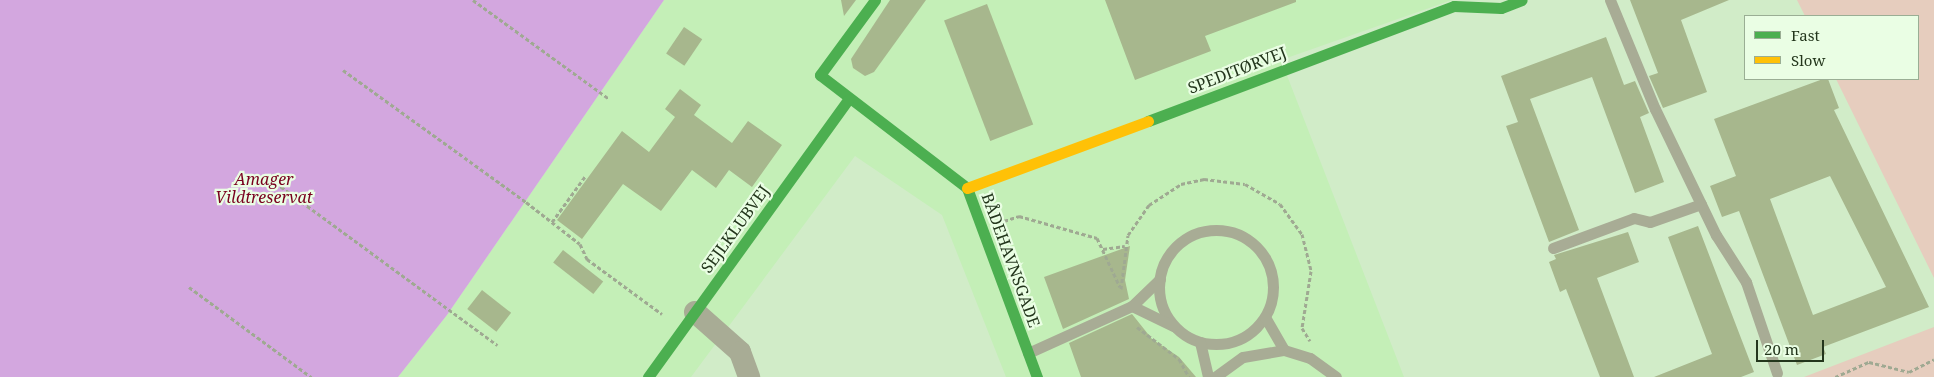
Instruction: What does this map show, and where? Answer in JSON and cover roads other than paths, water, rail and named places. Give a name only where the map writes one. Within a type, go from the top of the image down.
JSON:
[{"type":"street","name":"BÅDEHAVNSGADE","points":[[875,0],[820,74],[848,100],[967,188],[1037,377]]},
{"type":"street","name":"SPEDITØRVEJ","points":[[967,188],[1454,6],[1501,8],[1522,0]]},
{"type":"street","name":"SEJLKLUBVEJ","points":[[648,377],[848,100]]},
{"type":"street","points":[[688,321],[740,352],[749,377]]},
{"type":"lane","points":[[1610,0],[1701,204],[1746,282],[1777,373]]},
{"type":"lane","points":[[1553,248],[1634,218],[1650,222],[1701,204]]},
{"type":"lane","points":[[1028,352],[1132,306],[1160,279],[1170,254],[1184,240],[1211,231],[1240,235],[1268,261],[1274,280],[1265,318],[1237,341],[1200,342],[1174,326],[1132,306]]},
{"type":"lane","points":[[1160,279],[1163,309],[1174,326]]},
{"type":"lane","points":[[1265,318],[1284,350]]},
{"type":"lane","points":[[1200,342],[1208,377]]},
{"type":"lane","points":[[1215,377],[1243,357],[1284,350],[1310,358],[1336,377]]},
{"type":"park label","name":"Amager Vildtreservat","points":[[264,188]]}]
